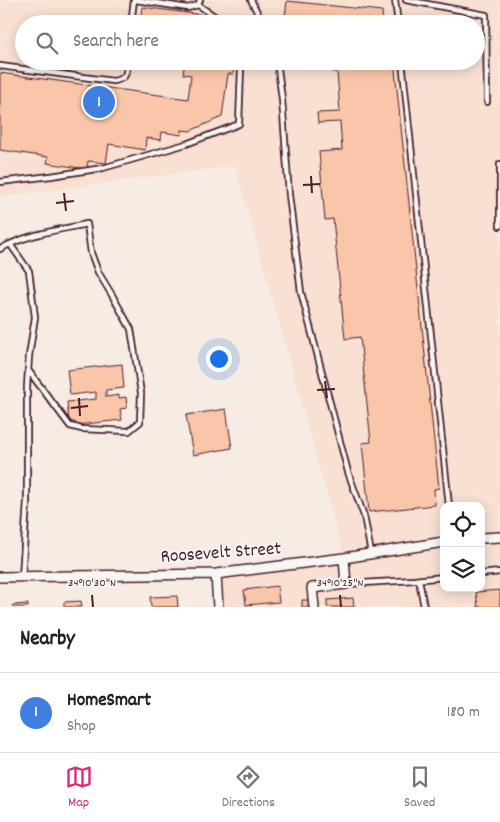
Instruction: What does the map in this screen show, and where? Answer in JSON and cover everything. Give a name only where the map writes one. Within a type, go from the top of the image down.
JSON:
[{"type":"street","points":[[485,538],[500,537]]},
{"type":"street","name":"Roosevelt Street","points":[[0,577],[216,574],[344,558],[440,543]]},
{"type":"street","points":[[314,607],[312,588],[346,584],[344,558]]},
{"type":"street","points":[[216,574],[218,607]]},
{"type":"lane","points":[[133,15],[135,0],[188,8],[199,3],[214,15]]},
{"type":"lane","points":[[251,0],[258,15]]},
{"type":"lane","points":[[395,0],[397,15]]},
{"type":"lane","points":[[406,0],[486,15],[487,102]]},
{"type":"lane","points":[[0,66],[15,68]]},
{"type":"lane","points":[[30,70],[113,81],[124,78],[126,70]]},
{"type":"lane","points":[[0,182],[103,168],[186,144],[239,124],[241,70]]},
{"type":"lane","points":[[278,70],[289,195],[301,292],[348,472],[364,516],[371,553]]},
{"type":"lane","points":[[403,70],[449,502]]},
{"type":"lane","points":[[500,164],[500,226]]},
{"type":"lane","points":[[0,249],[37,235],[87,224],[91,253],[98,272],[131,330],[142,393],[140,422],[129,431],[82,429],[70,426],[28,370]]},
{"type":"lane","points":[[10,244],[30,271],[35,317],[29,356],[27,387],[27,502],[22,577]]},
{"type":"lane","points":[[485,574],[500,572]]},
{"type":"lane","points":[[346,584],[440,577]]},
{"type":"lane","points":[[419,580],[424,607]]},
{"type":"shaded area","points":[[0,0],[500,0],[500,607],[219,607],[216,574],[344,557],[235,166],[0,197]]},
{"type":"building","points":[[287,1],[382,11],[382,15],[285,15]]},
{"type":"building","points":[[142,7],[204,15],[141,15]]},
{"type":"building","points":[[184,70],[234,70],[233,74],[228,74],[222,117],[190,131],[182,130],[182,135],[162,132],[161,140],[146,138],[145,150],[109,144],[106,163],[88,161],[87,169],[47,163],[48,157],[0,150],[0,73],[188,99],[191,75],[183,74]]},
{"type":"building","points":[[332,70],[395,70],[439,488],[434,489],[435,505],[369,512],[362,443],[371,442],[360,337],[345,339],[333,219],[325,220],[319,152],[342,150],[340,122],[318,123],[317,113],[340,112],[337,72],[332,72]]},
{"type":"building","points":[[122,364],[124,388],[106,390],[106,397],[119,395],[119,398],[126,397],[127,408],[120,409],[122,420],[76,425],[75,422],[69,422],[67,402],[96,399],[96,392],[70,395],[67,370]]},
{"type":"building","points":[[226,409],[232,448],[193,455],[186,415]]},
{"type":"building","points":[[277,586],[279,602],[246,605],[244,590]]},
{"type":"building","points":[[500,590],[500,607],[478,607],[476,592]]},
{"type":"building","points":[[177,596],[178,607],[151,607],[150,597]]},
{"type":"building","points":[[353,598],[354,607],[327,607],[327,600]]},
{"type":"building","points":[[302,600],[311,600],[311,607],[302,607]]},
{"type":"building","points":[[81,601],[82,607],[64,607],[64,602]]},
{"type":"building","points":[[28,604],[28,607],[13,607],[13,605]]},
{"type":"place","name":"HomeSmart","points":[[99,102]]}]
